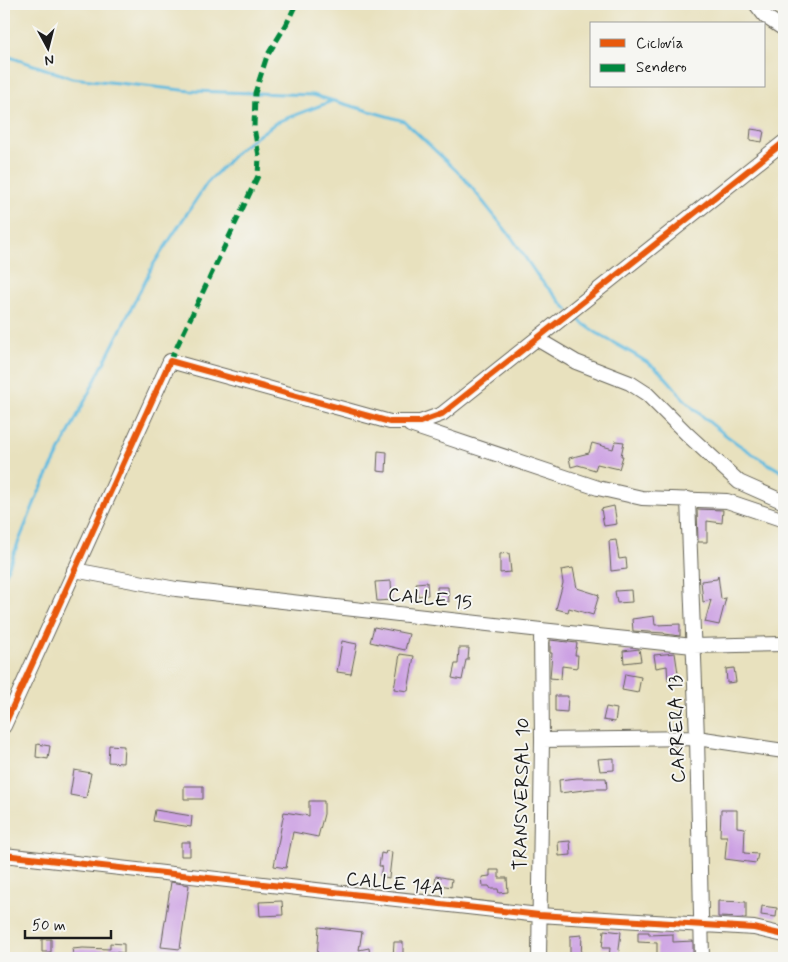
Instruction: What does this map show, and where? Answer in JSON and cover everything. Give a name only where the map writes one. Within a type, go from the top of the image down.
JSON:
[{"type":"street","points":[[756,4],[766,17],[784,29]]},
{"type":"street","points":[[4,726],[170,361],[390,422],[420,422],[442,414],[784,142]]},
{"type":"street","points":[[537,339],[576,362],[630,383],[647,394],[739,482],[784,502]]},
{"type":"street","points":[[401,422],[598,488],[642,498],[727,501],[784,520]]},
{"type":"street","name":"CARRERA 13","points":[[688,499],[697,738],[702,958]]},
{"type":"street","name":"CALLE 15","points":[[74,570],[176,589],[693,646],[784,644]]},
{"type":"street","name":"TRANSVERSAL 10","points":[[539,958],[542,740],[541,630]]},
{"type":"street","points":[[542,740],[697,738],[784,751]]},
{"type":"street","name":"CALLE 14A","points":[[4,855],[539,915],[754,928],[784,935]]},
{"type":"building","points":[[751,129],[764,131],[762,142],[750,140]]},
{"type":"building","points":[[615,441],[624,442],[621,456],[623,456],[619,469],[597,464],[595,470],[578,465],[571,467],[569,458],[589,453],[592,443],[613,449]]},
{"type":"building","points":[[378,451],[387,452],[386,472],[377,471]]},
{"type":"building","points":[[614,506],[617,524],[604,526],[601,509]]},
{"type":"building","points":[[697,509],[723,510],[722,523],[707,521],[707,542],[698,542]]},
{"type":"building","points":[[616,540],[619,559],[626,558],[627,569],[611,571],[609,541]]},
{"type":"building","points":[[509,553],[511,572],[500,573],[500,554]]},
{"type":"building","points":[[573,568],[577,588],[599,595],[593,615],[569,608],[568,612],[556,609],[563,583],[561,570]]},
{"type":"building","points":[[718,575],[721,599],[726,598],[719,625],[705,622],[711,600],[703,602],[701,581],[717,579]]},
{"type":"building","points":[[391,581],[392,600],[377,601],[375,582]]},
{"type":"building","points":[[427,582],[428,595],[418,596],[416,583]]},
{"type":"building","points":[[437,587],[448,587],[449,602],[438,603]]},
{"type":"building","points":[[631,590],[632,602],[617,603],[615,591]]},
{"type":"building","points":[[654,616],[655,625],[680,624],[680,636],[633,631],[632,619]]},
{"type":"building","points":[[374,627],[409,634],[405,650],[370,642]]},
{"type":"building","points":[[550,640],[577,643],[575,655],[578,655],[577,668],[562,666],[561,679],[550,678],[552,653],[550,653]]},
{"type":"building","points":[[342,641],[357,644],[351,674],[337,672]]},
{"type":"building","points":[[459,648],[469,648],[468,660],[466,660],[462,680],[452,678],[455,664],[458,664]]},
{"type":"building","points":[[639,649],[641,661],[624,663],[623,651]]},
{"type":"building","points":[[675,653],[679,680],[668,681],[667,666],[656,668],[654,655]]},
{"type":"building","points":[[400,654],[414,656],[408,691],[394,689]]},
{"type":"building","points":[[734,668],[736,682],[727,683],[726,669]]},
{"type":"building","points":[[625,674],[641,677],[638,693],[622,690]]},
{"type":"building","points":[[555,696],[568,696],[567,712],[555,711]]},
{"type":"building","points":[[606,707],[617,709],[615,722],[603,720]]},
{"type":"building","points":[[37,744],[50,746],[48,759],[36,757]]},
{"type":"building","points":[[109,745],[124,746],[123,763],[108,762]]},
{"type":"building","points":[[614,758],[614,770],[600,771],[598,759]]},
{"type":"building","points":[[74,770],[91,773],[86,798],[70,795]]},
{"type":"building","points":[[606,778],[607,789],[560,793],[559,780]]},
{"type":"building","points":[[184,786],[203,786],[203,799],[184,799]]},
{"type":"building","points":[[309,801],[324,801],[324,814],[318,837],[293,832],[286,868],[274,866],[284,812],[309,816]]},
{"type":"building","points":[[155,810],[192,816],[191,827],[153,821]]},
{"type":"building","points":[[721,810],[737,810],[737,827],[745,828],[744,853],[758,854],[756,863],[725,859],[727,836],[720,836]]},
{"type":"building","points":[[570,841],[571,855],[559,856],[558,842]]},
{"type":"building","points":[[181,842],[190,842],[190,856],[181,856]]},
{"type":"building","points":[[386,851],[392,852],[389,878],[380,876],[382,866],[379,866],[381,853],[385,854]]},
{"type":"building","points":[[490,870],[499,870],[499,878],[507,878],[508,892],[499,893],[498,889],[483,886],[482,877],[490,876]]},
{"type":"building","points":[[436,876],[452,879],[451,887],[435,884]]},
{"type":"building","points":[[171,882],[189,885],[180,949],[161,947]]},
{"type":"building","points":[[282,901],[283,915],[260,916],[259,902]]},
{"type":"building","points":[[718,901],[746,902],[746,918],[718,917]]},
{"type":"building","points":[[762,906],[777,908],[776,917],[761,915]]},
{"type":"building","points":[[319,927],[362,932],[359,950],[369,948],[370,957],[317,958]]},
{"type":"building","points":[[604,930],[621,932],[618,958],[609,957],[610,948],[602,948]]},
{"type":"building","points":[[638,932],[649,932],[649,935],[673,934],[673,942],[693,941],[693,958],[657,958],[657,943],[638,942]]},
{"type":"building","points":[[582,935],[581,958],[570,958],[570,936]]},
{"type":"building","points":[[42,939],[51,939],[51,952],[42,952]]},
{"type":"building","points":[[394,942],[403,942],[403,958],[393,957]]},
{"type":"building","points":[[110,943],[124,944],[124,953],[111,952],[103,954],[103,958],[91,958],[91,956],[74,958],[72,949],[110,949]]},
{"type":"waterway","points":[[4,55],[72,78],[191,91],[313,95],[404,121],[464,178],[512,238],[539,278],[568,310]]},
{"type":"waterway","points":[[4,578],[38,494],[153,265],[207,183],[241,148],[277,122],[332,101]]},
{"type":"waterway","points":[[572,314],[592,330],[658,370],[686,401],[709,422],[745,449],[784,473]]},
{"type":"marked path","points":[[170,361],[258,176],[259,156],[254,128],[255,93],[267,56],[296,4]]},
{"type":"cycle path","points":[[4,726],[170,361],[390,422],[420,422],[442,414],[784,142]]},
{"type":"cycle path","points":[[4,855],[539,915],[754,928],[784,935]]}]
